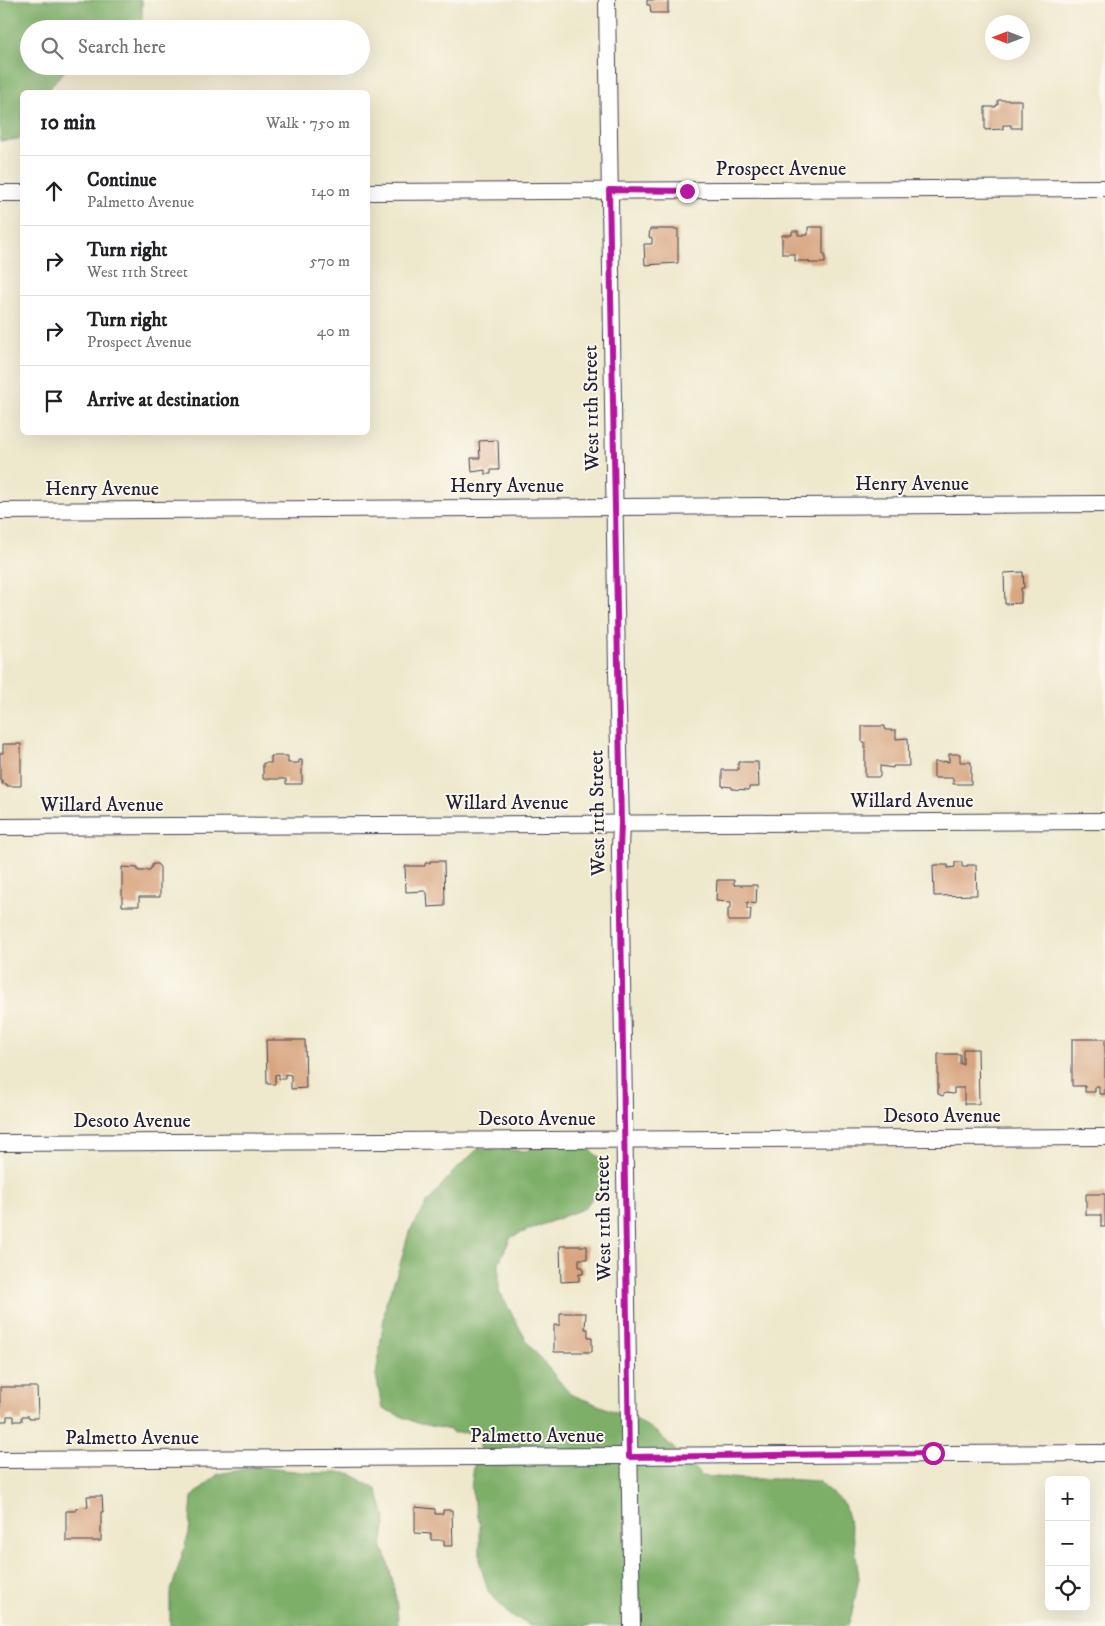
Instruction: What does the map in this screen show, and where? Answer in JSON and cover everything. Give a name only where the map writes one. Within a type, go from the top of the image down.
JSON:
[{"type":"street","name":"West 11th Street","points":[[607,0],[632,1626]]},
{"type":"street","name":"Prospect Avenue","points":[[370,192],[1105,188]]},
{"type":"street","points":[[0,193],[20,193]]},
{"type":"street","name":"Henry Avenue","points":[[0,510],[1105,504]]},
{"type":"street","name":"Willard Avenue","points":[[0,827],[1105,821]]},
{"type":"street","name":"Desoto Avenue","points":[[0,1143],[1105,1137]]},
{"type":"street","name":"Palmetto Avenue","points":[[0,1460],[629,1457],[1105,1452]]},
{"type":"green space","points":[[0,0],[142,0],[142,20],[20,20],[20,75],[61,75],[49,90],[20,90],[20,137],[0,141]]},
{"type":"green space","points":[[541,1145],[586,1145],[603,1162],[603,1183],[585,1208],[511,1237],[499,1262],[499,1291],[528,1343],[570,1394],[639,1421],[659,1434],[702,1476],[818,1481],[844,1504],[854,1540],[859,1578],[848,1626],[529,1626],[524,1621],[510,1616],[488,1591],[480,1564],[480,1524],[471,1488],[475,1459],[480,1459],[480,1442],[483,1432],[453,1433],[450,1430],[417,1423],[382,1408],[376,1375],[386,1303],[399,1268],[409,1232],[428,1202],[454,1171],[479,1148],[526,1151]]},
{"type":"green space","points":[[256,1467],[312,1473],[350,1473],[377,1490],[386,1519],[382,1549],[385,1552],[394,1589],[398,1626],[170,1626],[170,1594],[189,1533],[192,1497],[218,1474]]},
{"type":"building","points":[[647,0],[668,0],[668,13],[651,13]]},
{"type":"building","points":[[998,100],[1021,100],[1021,128],[1011,128],[1011,125],[1003,125],[1003,129],[985,130],[985,107],[996,107]]},
{"type":"building","points":[[808,227],[823,227],[825,263],[795,261],[795,254],[782,254],[782,235],[792,235],[792,231],[798,231],[798,235],[808,235]]},
{"type":"building","points":[[650,229],[678,229],[678,263],[645,265],[644,244],[652,244],[652,238],[649,237]]},
{"type":"building","points":[[498,440],[499,470],[491,470],[491,474],[485,474],[485,470],[472,472],[471,458],[480,458],[479,441]]},
{"type":"building","points":[[1023,572],[1024,588],[1021,588],[1021,603],[1005,604],[1004,573]]},
{"type":"building","points":[[862,726],[885,726],[885,730],[896,730],[896,739],[908,738],[909,766],[893,766],[893,768],[880,766],[880,777],[865,777],[865,742],[862,742]]},
{"type":"building","points":[[3,744],[21,744],[21,786],[7,786],[7,784],[2,784],[2,780],[0,780],[0,753],[3,753]]},
{"type":"building","points":[[949,754],[960,754],[960,762],[971,762],[971,784],[953,784],[953,778],[934,778],[934,762],[949,762]]},
{"type":"building","points":[[271,756],[288,756],[288,763],[299,763],[299,760],[302,760],[302,784],[286,784],[286,779],[263,779],[263,763],[271,763]]},
{"type":"building","points":[[738,762],[758,762],[759,787],[749,787],[749,790],[732,789],[732,787],[722,786],[722,770],[738,770]]},
{"type":"building","points":[[430,861],[444,861],[445,906],[428,907],[427,893],[425,891],[406,892],[405,866],[425,866],[425,863],[430,863]]},
{"type":"building","points":[[955,862],[962,862],[962,867],[976,865],[977,895],[934,896],[933,865],[948,865],[948,868],[955,867]]},
{"type":"building","points":[[153,864],[157,864],[160,867],[160,897],[139,897],[139,906],[122,906],[122,867],[138,868],[138,871],[145,871],[150,870]]},
{"type":"building","points":[[717,880],[734,880],[734,885],[757,885],[756,904],[747,902],[747,909],[751,909],[750,921],[728,921],[728,908],[731,908],[731,902],[716,901]]},
{"type":"building","points":[[1072,1039],[1105,1039],[1105,1094],[1099,1094],[1099,1086],[1095,1086],[1095,1092],[1085,1092],[1085,1086],[1072,1086]]},
{"type":"building","points":[[266,1040],[305,1040],[306,1088],[291,1089],[291,1075],[285,1074],[285,1079],[279,1079],[279,1074],[275,1075],[275,1084],[267,1084]]},
{"type":"building","points":[[963,1049],[978,1049],[979,1104],[964,1104],[964,1088],[954,1088],[954,1094],[945,1093],[943,1096],[938,1094],[938,1054],[960,1054],[960,1064],[963,1064]]},
{"type":"building","points":[[1086,1194],[1105,1194],[1105,1227],[1101,1227],[1101,1215],[1086,1215]]},
{"type":"building","points":[[560,1246],[587,1246],[587,1259],[579,1259],[579,1267],[583,1267],[583,1274],[579,1274],[579,1281],[561,1282]]},
{"type":"building","points":[[560,1313],[586,1313],[585,1329],[588,1329],[588,1337],[592,1337],[592,1352],[554,1352],[554,1325],[560,1325]]},
{"type":"building","points":[[0,1387],[37,1387],[38,1418],[22,1416],[22,1421],[14,1421],[14,1416],[7,1416],[7,1421],[0,1421]]},
{"type":"building","points":[[87,1496],[102,1496],[101,1541],[66,1541],[66,1511],[76,1511],[76,1508],[88,1507]]},
{"type":"building","points":[[415,1507],[435,1509],[435,1514],[443,1514],[443,1510],[452,1510],[453,1546],[444,1546],[444,1540],[431,1540],[431,1534],[415,1533]]},
{"type":"route","points":[[687,191],[609,190],[621,824],[629,1457],[933,1453]]}]
